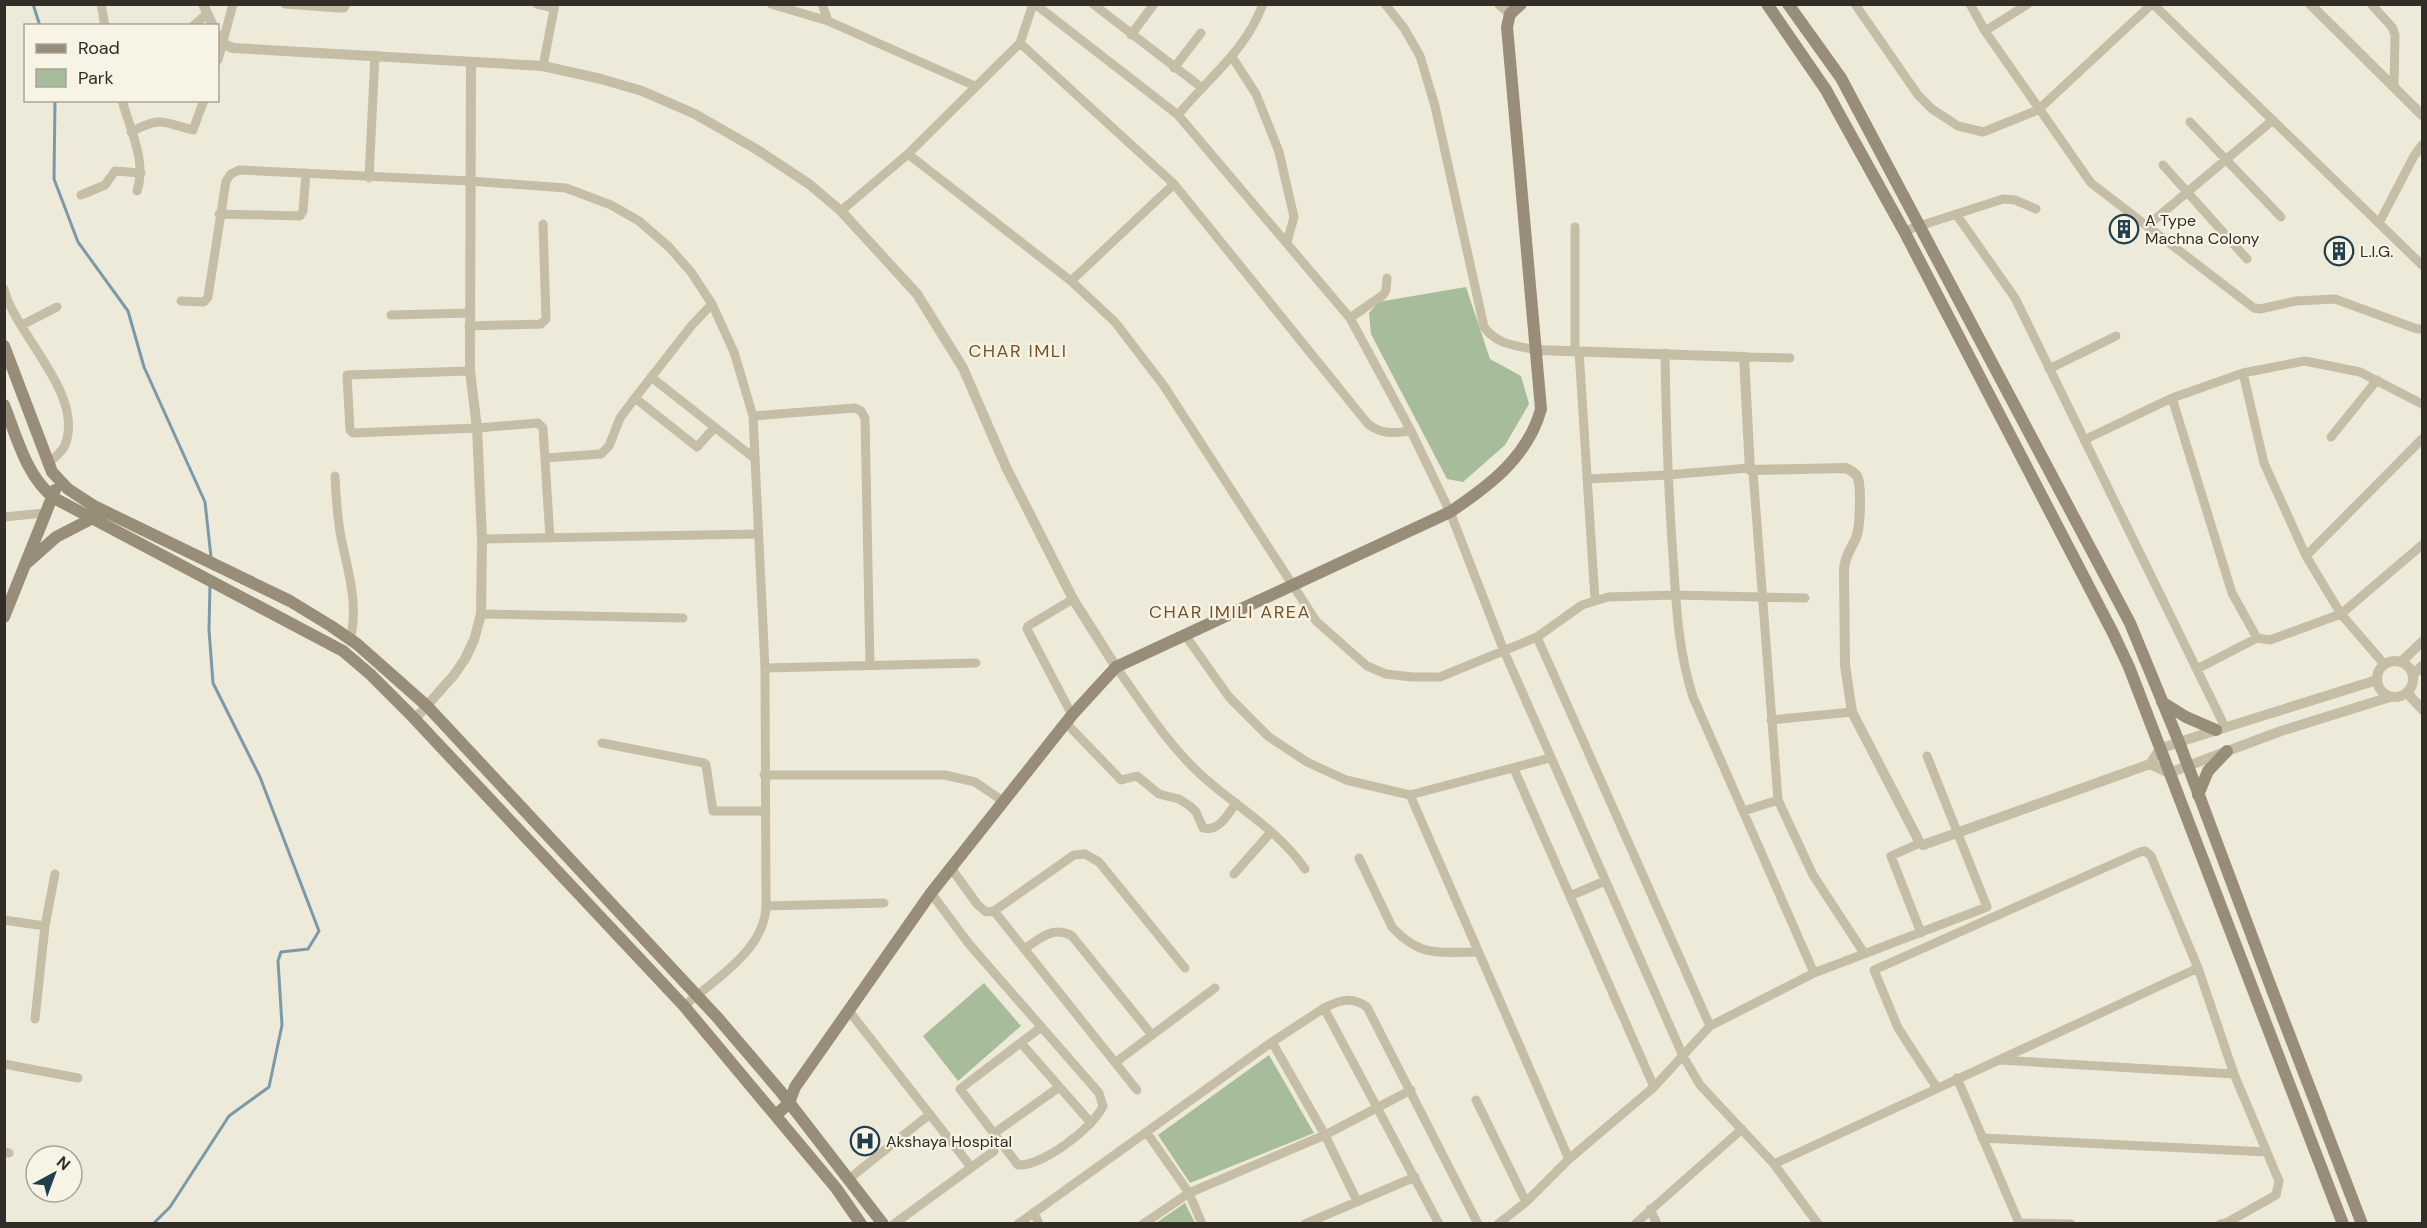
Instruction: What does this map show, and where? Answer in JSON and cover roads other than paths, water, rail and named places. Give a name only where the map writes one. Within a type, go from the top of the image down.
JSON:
[{"type":"main road","points":[[776,1115],[789,1103],[795,1087],[931,893],[1069,719],[1116,667],[1450,512],[1487,487],[1519,454],[1532,436],[1541,410],[1507,27],[1510,14],[1521,4]]},
{"type":"main road","points":[[1767,4],[1826,90],[1904,231],[2129,667],[2343,1224]]},
{"type":"main road","points":[[1788,4],[1841,78],[2130,623],[2179,742],[2362,1224]]},
{"type":"main road","points":[[4,346],[9,370],[50,462],[52,472],[60,481],[94,506],[290,601],[350,639],[427,706],[697,995],[781,1092],[850,1178],[883,1224]]},
{"type":"main road","points":[[4,405],[26,462],[37,482],[52,497],[343,651],[370,674],[416,719],[684,1006],[834,1186],[861,1224]]},
{"type":"main road","points":[[5,614],[60,481]]},
{"type":"main road","points":[[24,565],[56,537],[91,519]]},
{"type":"main road","points":[[2074,560],[2091,551]]},
{"type":"main road","points":[[2129,667],[2145,662]]},
{"type":"main road","points":[[2162,702],[2191,720],[2220,728]]},
{"type":"main road","points":[[2198,795],[2208,771],[2227,751]]},
{"type":"main road","points":[[767,1104],[781,1092],[795,1087]]},
{"type":"street","points":[[101,4],[105,24]]},
{"type":"street","points":[[233,4],[220,39],[232,48],[543,66],[601,78],[642,91],[695,114],[809,184],[842,211],[917,294],[963,368],[1006,467],[1073,599],[1116,667],[1173,746],[1200,774],[1271,832],[1305,868]]},
{"type":"street","points":[[285,4],[338,8],[344,8],[346,4]]},
{"type":"street","points":[[537,4],[555,6],[543,66]]},
{"type":"street","points":[[771,4],[828,21],[975,86]]},
{"type":"street","points":[[822,4],[828,21]]},
{"type":"street","points":[[842,211],[908,154],[1020,43],[1034,4],[1178,115],[1350,318],[1411,431],[1450,512],[1504,651],[1683,1056],[1700,1085],[1774,1164],[1818,1224]]},
{"type":"street","points":[[1093,4],[1201,87]]},
{"type":"street","points":[[1131,35],[1155,4]]},
{"type":"street","points":[[1178,115],[1201,87],[1232,57],[1254,28],[1263,4]]},
{"type":"street","points":[[1385,4],[1404,28],[1420,56],[1435,106],[1484,327],[1499,342],[1536,350],[1790,358]]},
{"type":"street","points":[[1499,4],[1510,14]]},
{"type":"street","points":[[1855,4],[1918,95],[1932,109],[1958,126],[1983,132],[2038,110],[2153,4],[2422,265]]},
{"type":"street","points":[[1970,4],[1985,31],[2038,110],[2091,183],[2257,309],[2296,302],[2335,299],[2422,329]]},
{"type":"street","points":[[1985,31],[2028,4]]},
{"type":"street","points":[[2310,4],[2422,115]]},
{"type":"street","points":[[2371,4],[2392,27],[2394,85]]},
{"type":"street","points":[[194,24],[205,9],[212,24]]},
{"type":"street","points":[[1174,68],[1202,33]]},
{"type":"street","points":[[1020,43],[1174,184],[1368,424],[1377,430],[1391,434],[1411,431]]},
{"type":"street","points":[[369,178],[375,55]]},
{"type":"street","points":[[1232,57],[1256,94],[1279,152],[1294,218],[1287,242]]},
{"type":"street","points":[[416,719],[465,659],[474,640],[481,614],[482,539],[469,326],[471,62]]},
{"type":"street","points":[[123,102],[140,159],[141,173],[137,191]]},
{"type":"street","points":[[131,132],[157,120],[193,130],[203,102]]},
{"type":"street","points":[[2147,226],[2273,120]]},
{"type":"street","points":[[2190,122],[2281,217]]},
{"type":"street","points":[[2379,223],[2422,145]]},
{"type":"street","points":[[908,154],[1071,281],[1115,322],[1142,356],[1316,621],[1367,666],[1386,674],[1440,677],[1537,637],[1582,605],[1608,597],[1675,595],[1806,598]]},
{"type":"street","points":[[2163,165],[2247,259]]},
{"type":"street","points":[[181,301],[204,302],[208,297],[219,214],[226,181],[231,174],[239,170],[566,188],[611,205],[639,221],[669,247],[691,272],[712,304],[734,352],[753,416],[765,668],[766,906],[759,933],[741,958],[684,1006]]},
{"type":"street","points":[[81,195],[105,185],[115,171],[141,173]]},
{"type":"street","points":[[219,214],[300,216],[303,211],[306,173]]},
{"type":"street","points":[[1071,281],[1174,184]]},
{"type":"street","points":[[1904,231],[2003,199],[2015,200],[2036,209]]},
{"type":"street","points":[[1956,214],[2015,298],[2197,669],[2220,728]]},
{"type":"street","points":[[469,326],[544,322],[546,319],[543,224]]},
{"type":"street","points":[[1575,227],[1577,351],[1595,600]]},
{"type":"street","points":[[1350,318],[1383,295],[1387,278]]},
{"type":"street","points":[[4,289],[22,325],[55,380],[69,419],[65,446],[50,462]]},
{"type":"street","points":[[545,458],[601,454],[607,450],[620,418],[692,325],[712,304]]},
{"type":"street","points":[[22,325],[57,308]]},
{"type":"street","points":[[391,315],[470,313]]},
{"type":"street","points":[[2049,369],[2116,336]]},
{"type":"street","points":[[1665,353],[1667,476],[1675,595],[1686,674],[1693,697],[1814,973]]},
{"type":"street","points":[[1744,357],[1778,800],[1813,875],[1864,953]]},
{"type":"street","points":[[2084,440],[2172,398],[2243,373],[2305,361],[2360,372],[2422,404]]},
{"type":"street","points":[[470,371],[347,375],[350,430],[353,433],[538,423],[543,428],[550,538]]},
{"type":"street","points":[[2243,373],[2264,463],[2306,556],[2341,614],[2384,664]]},
{"type":"street","points":[[651,377],[754,458]]},
{"type":"street","points":[[2331,437],[2377,380]]},
{"type":"street","points":[[635,398],[697,447],[716,428]]},
{"type":"street","points":[[2172,398],[2232,593],[2257,638]]},
{"type":"street","points":[[753,416],[855,408],[861,411],[865,418],[870,665]]},
{"type":"street","points":[[2306,556],[2422,439]]},
{"type":"street","points":[[1587,479],[1751,470],[1846,468],[1851,470],[1858,478],[1857,532],[1846,555],[1844,569],[1845,665],[1852,712],[1920,843]]},
{"type":"street","points":[[335,476],[336,510],[355,607],[355,623],[350,639]]},
{"type":"street","points":[[4,517],[45,513]]},
{"type":"street","points":[[482,539],[758,534]]},
{"type":"street","points":[[2197,669],[2257,638],[2270,640],[2341,614],[2422,545]]},
{"type":"street","points":[[1073,599],[1028,626],[1027,629],[1069,719],[1120,780],[1137,776],[1160,794],[1179,799],[1193,808],[1203,828],[1207,829],[1220,824],[1236,803]]},
{"type":"street","points":[[481,614],[683,618]]},
{"type":"street","points":[[1185,635],[1229,697],[1269,737],[1307,762],[1346,780],[1410,795],[1550,758]]},
{"type":"street","points":[[1537,637],[1710,1026]]},
{"type":"street","points":[[2401,662],[2422,642]]},
{"type":"street","points":[[2150,764],[2169,773],[2281,731],[2407,693],[2413,682],[2413,675],[2401,662],[2384,664]]},
{"type":"street","points":[[765,668],[976,663]]},
{"type":"street","points":[[2384,664],[2377,680],[2381,690],[2390,697]]},
{"type":"street","points":[[2413,675],[2422,666]]},
{"type":"street","points":[[1921,933],[1891,856],[1920,843],[1959,833],[2150,764],[2160,749],[2179,742],[2377,680]]},
{"type":"street","points":[[2407,693],[2422,709]]},
{"type":"street","points":[[1771,720],[1852,712]]},
{"type":"street","points":[[602,743],[704,763],[713,811],[765,811]]},
{"type":"street","points":[[1498,1224],[1526,1202],[1569,1159],[1654,1087],[1710,1026],[1814,973],[1987,908],[1927,756]]},
{"type":"street","points":[[1514,769],[1654,1087]]},
{"type":"street","points":[[764,775],[945,775],[975,782],[1003,801]]},
{"type":"street","points":[[1410,795],[1569,1159]]},
{"type":"street","points":[[1744,811],[1778,800]]},
{"type":"street","points":[[1234,874],[1271,832]]},
{"type":"street","points":[[1937,1088],[1898,1028],[1874,970],[2145,851],[2151,856],[2198,968],[2234,1074],[2279,1181],[2277,1195],[2228,1222],[2220,1224]]},
{"type":"street","points":[[951,868],[977,904],[986,912],[994,911],[1074,855],[1085,854],[1099,862],[1185,968]]},
{"type":"street","points":[[1359,858],[1392,927],[1399,934],[1425,952],[1478,952]]},
{"type":"street","points":[[35,1019],[45,926],[55,874]]},
{"type":"street","points":[[1570,896],[1605,881]]},
{"type":"street","points":[[931,893],[969,944],[1099,1093],[1103,1106],[1098,1117],[1045,1158],[1028,1165],[1018,1165],[960,1089],[1041,1028]]},
{"type":"street","points":[[766,906],[884,903]]},
{"type":"street","points":[[994,911],[1137,1090]]},
{"type":"street","points":[[4,920],[45,926]]},
{"type":"street","points":[[1024,949],[1052,932],[1072,936],[1152,1035]]},
{"type":"street","points":[[1774,1164],[2198,968]]},
{"type":"street","points":[[1116,1062],[1215,988]]},
{"type":"street","points":[[1018,1224],[1272,1042],[1324,1008],[1347,999],[1357,1000],[1367,1007],[1478,1224]]},
{"type":"street","points":[[1324,1008],[1438,1224]]},
{"type":"street","points":[[849,1011],[971,1167]]},
{"type":"street","points":[[1272,1042],[1325,1135],[1357,1201]]},
{"type":"street","points":[[1021,1043],[1091,1123]]},
{"type":"street","points":[[1997,1060],[2234,1074]]},
{"type":"street","points":[[4,1064],[78,1078]]},
{"type":"street","points":[[1957,1078],[2019,1223],[2071,1224]]},
{"type":"street","points":[[993,1134],[1058,1088]]},
{"type":"street","points":[[1143,1224],[1189,1192],[1325,1135],[1411,1090]]},
{"type":"street","points":[[1476,1100],[1526,1202]]},
{"type":"street","points":[[850,1178],[930,1114]]},
{"type":"street","points":[[1635,1224],[1742,1129]]},
{"type":"street","points":[[1147,1133],[1189,1192],[1202,1224]]},
{"type":"street","points":[[1982,1138],[2267,1152]]},
{"type":"street","points":[[894,1224],[994,1150]]},
{"type":"street","points":[[1305,1224],[1415,1178]]},
{"type":"street","points":[[1650,1209],[1657,1224]]},
{"type":"street","points":[[1034,1212],[1039,1224]]},
{"type":"waterway","points":[[33,4],[39,24]]},
{"type":"waterway","points":[[55,102],[54,179],[78,242],[128,311],[144,367],[205,502],[211,557]]},
{"type":"waterway","points":[[153,1224],[170,1207],[229,1116],[269,1087],[282,1025],[278,961],[281,952],[308,949],[319,931],[260,777],[213,683],[209,630],[210,585]]},
{"type":"place","name":"A Type Machna Colony","points":[[2124,229]]},
{"type":"place","name":"L.I.G.","points":[[2339,251]]},
{"type":"place","name":"Akshaya Hospital","points":[[865,1141]]},
{"type":"district","name":"CHAR IMLI","points":[[1018,351]]},
{"type":"district","name":"CHAR IMILI AREA","points":[[1230,612]]}]
